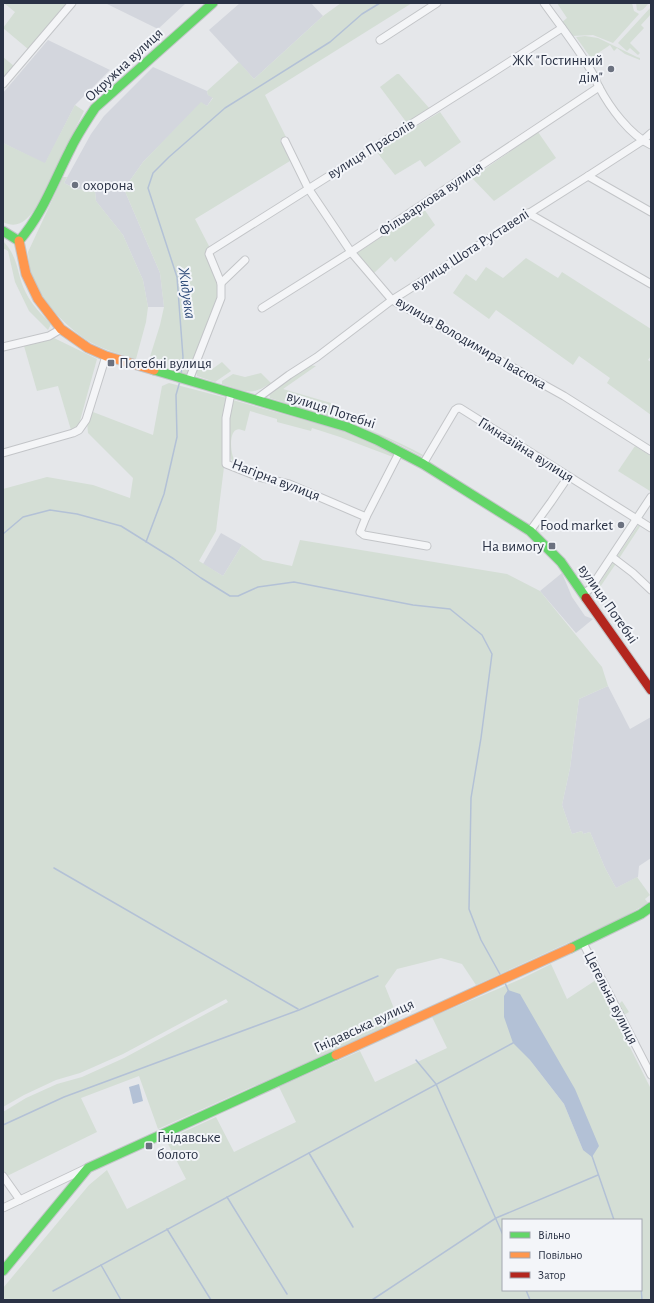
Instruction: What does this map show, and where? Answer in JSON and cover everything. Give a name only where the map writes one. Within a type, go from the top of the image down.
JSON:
[{"type":"main road","name":"Окружна вулиця","points":[[19,241],[31,227],[41,211],[70,149],[95,108],[213,3]]},
{"type":"main road","points":[[3,231],[19,241]]},
{"type":"main road","name":"вулиця Потебні","points":[[19,241],[26,274],[38,299],[61,329],[88,348],[106,356],[347,427],[400,451],[423,464],[530,531],[561,562],[650,688]]},
{"type":"main road","name":"Гнідавська вулиця","points":[[3,1271],[88,1168],[583,943],[641,914],[651,907]]},
{"type":"street","points":[[3,84],[72,3]]},
{"type":"street","points":[[380,40],[437,3]]},
{"type":"street","points":[[544,3],[594,76],[599,87],[623,122],[642,141],[651,145]]},
{"type":"street","name":"вулиця Прасолів","points":[[221,283],[209,254],[210,251],[562,28]]},
{"type":"street","name":"Фільваркова вулиця","points":[[262,308],[351,252],[599,87]]},
{"type":"street","name":"вулиця Шота Руставелі","points":[[254,400],[317,357],[392,300],[588,176],[642,141],[651,133]]},
{"type":"street","name":"вулиця Володимира Івасюка","points":[[285,141],[308,188],[351,252],[392,300],[564,396],[651,452]]},
{"type":"street","points":[[588,176],[651,212]]},
{"type":"street","points":[[528,213],[651,284]]},
{"type":"street","points":[[187,380],[218,310],[221,298],[221,283],[245,260]]},
{"type":"street","points":[[3,347],[49,336],[61,329]]},
{"type":"street","points":[[3,454],[79,430],[86,420],[106,356]]},
{"type":"street","name":"Нагірна вулиця","points":[[231,393],[226,418],[226,464],[259,477],[290,484],[366,517]]},
{"type":"street","name":"Гімназійна вулиця","points":[[423,464],[455,410],[460,408],[651,528]]},
{"type":"street","points":[[400,451],[360,530],[362,534],[427,546]]},
{"type":"street","points":[[530,531],[568,476]]},
{"type":"street","points":[[583,594],[590,589],[651,497]]},
{"type":"street","points":[[612,557],[633,573],[651,590]]},
{"type":"street","name":"Цегельна вулиця","points":[[583,943],[651,1075]]},
{"type":"street","name":"Гнідавська вулиця","points":[[3,1208],[88,1168]]},
{"type":"street","points":[[3,1176],[20,1200]]},
{"type":"shaded area","points":[[4,3],[67,3],[28,49],[3,28],[15,12]]},
{"type":"shaded area","points":[[105,3],[186,3],[158,29]]},
{"type":"shaded area","points":[[240,3],[311,3],[323,16],[254,79],[209,30]]},
{"type":"shaded area","points":[[341,3],[412,3],[265,95],[286,137],[280,140],[290,161],[195,219],[210,248],[217,280],[218,300],[188,375],[148,363],[164,307],[160,273],[124,189],[143,162],[201,102],[207,106],[213,98],[208,95],[207,91],[239,62],[254,79],[323,16]]},
{"type":"shaded area","points":[[557,3],[632,3],[634,11],[639,14],[613,43],[593,35],[572,36],[561,23],[567,18]]},
{"type":"shaded area","points":[[636,3],[649,3],[639,11],[637,10]]},
{"type":"shaded area","points":[[651,7],[651,14],[641,25],[644,28],[630,43],[640,53],[638,55],[630,48],[627,51],[618,43]]},
{"type":"shaded area","points":[[585,36],[598,38],[640,58],[640,60],[625,54],[617,48],[614,51],[610,45],[591,58],[576,37]]},
{"type":"shaded area","points":[[48,40],[110,70],[75,105],[45,164],[3,143],[3,93]]},
{"type":"shaded area","points":[[3,57],[14,66],[3,79]]},
{"type":"shaded area","points":[[153,67],[207,91],[208,95],[213,97],[207,106],[201,103],[143,162],[124,189],[160,273],[164,307],[148,307],[143,280],[123,235],[96,201],[95,191],[76,189],[64,183],[91,134],[104,116]]},
{"type":"shaded area","points":[[399,74],[430,109],[407,123],[380,87]]},
{"type":"shaded area","points":[[75,105],[84,111],[36,208],[26,219],[18,224],[14,225],[3,222],[3,143],[45,163]]},
{"type":"shaded area","points":[[440,112],[461,142],[425,167],[420,160],[395,175],[376,151]]},
{"type":"shaded area","points":[[538,132],[556,158],[494,201],[472,178]]},
{"type":"shaded area","points":[[63,177],[67,177],[64,183],[76,189],[95,191],[96,201],[123,235],[143,280],[148,307],[146,322],[136,359],[112,352],[90,342],[74,331],[50,307],[34,282],[28,252]]},
{"type":"shaded area","points":[[424,209],[435,225],[395,262],[391,257],[374,273],[357,253]]},
{"type":"shaded area","points":[[3,241],[15,260],[28,297],[37,310],[51,324],[48,330],[29,311],[15,282],[8,251],[3,248]]},
{"type":"shaded area","points":[[526,258],[558,278],[562,272],[651,329],[651,356],[648,360],[651,362],[651,415],[607,383],[610,378],[579,356],[573,365],[496,310],[489,319],[453,293],[466,274],[476,281],[486,267],[503,278]]},
{"type":"shaded area","points":[[54,338],[97,359],[78,428],[71,430],[58,386],[37,391],[24,346]]},
{"type":"shaded area","points":[[201,359],[211,370],[222,362],[231,371],[215,382],[197,376],[196,371]]},
{"type":"shaded area","points":[[309,365],[316,366],[283,389],[331,403],[329,415],[358,425],[270,398],[269,393]]},
{"type":"shaded area","points":[[261,373],[271,383],[258,390],[247,391],[222,384],[222,381],[233,374],[245,377]]},
{"type":"shaded area","points":[[169,383],[227,398],[223,418],[224,467],[216,531],[199,561],[223,576],[242,545],[263,560],[292,566],[300,540],[507,574],[540,591],[602,667],[608,686],[579,699],[570,768],[562,805],[572,834],[582,831],[583,834],[590,832],[605,868],[616,888],[637,877],[650,895],[645,899],[648,903],[620,919],[476,985],[462,964],[441,958],[397,969],[385,986],[399,1021],[158,1129],[139,1076],[81,1098],[97,1132],[7,1176],[3,1170],[3,1112],[26,1098],[57,1084],[82,1077],[124,1058],[228,1002],[226,999],[123,1054],[80,1073],[56,1080],[3,1107],[3,489],[47,477],[93,485],[130,498],[133,478],[88,433],[87,422],[93,412],[153,435],[162,386]]},
{"type":"shaded area","points":[[233,400],[343,431],[395,453],[393,457],[340,437],[312,428],[311,431],[277,422],[277,419],[250,411],[245,431],[239,429],[233,432],[231,441],[234,460],[237,464],[247,470],[236,466],[231,459],[228,418]]},
{"type":"shaded area","points":[[361,427],[390,438],[425,456],[423,457]]},
{"type":"shaded area","points":[[635,446],[651,456],[650,491],[618,471]]},
{"type":"shaded area","points":[[639,524],[641,525],[618,560],[616,558]]},
{"type":"shaded area","points":[[221,533],[242,545],[223,576],[203,564]]},
{"type":"shaded area","points":[[614,561],[617,562],[594,596],[595,590]]},
{"type":"shaded area","points":[[562,573],[572,597],[585,616],[593,619],[576,633],[540,591]]},
{"type":"shaded area","points":[[608,686],[630,729],[651,717],[651,858],[639,866],[638,877],[616,888],[605,868],[590,832],[583,834],[582,831],[572,834],[562,805],[570,768],[579,699]]},
{"type":"shaded area","points":[[551,964],[567,999],[596,980],[651,1089],[651,1300],[3,1300],[3,1288],[89,1185],[107,1170],[127,1209],[186,1179],[166,1140],[216,1117],[234,1152],[296,1122],[279,1087],[360,1051],[375,1082],[447,1048],[432,1017],[521,979]],"holes":[[[530,1060],[599,1146],[583,1150],[564,1104]]]},
{"type":"shaded area","points":[[622,1001],[629,1012],[624,1015],[618,1005]]},
{"type":"water","points":[[508,990],[520,994],[575,1089],[599,1146],[592,1157],[583,1150],[564,1104],[530,1060],[513,1043],[504,1017],[504,996]]},
{"type":"water","points":[[139,1084],[143,1101],[133,1104],[129,1087]]},
{"type":"waterway","name":"Жидувка","points":[[181,375],[183,357],[177,277],[148,188],[153,173],[225,108],[330,42],[362,14],[380,3]]},
{"type":"waterway","name":"Жидувка","points":[[146,542],[164,494],[177,437],[176,395],[180,381]]},
{"type":"waterway","points":[[3,534],[23,517],[50,510],[77,514],[121,526],[230,596],[238,596],[258,587],[294,582],[413,605],[450,609],[482,635],[492,654],[481,738],[471,798],[469,909],[481,940],[501,976]]},
{"type":"waterway","points":[[54,868],[298,1009]]},
{"type":"waterway","points":[[3,1125],[64,1097],[299,1010],[378,976]]},
{"type":"waterway","points":[[505,983],[509,992]]},
{"type":"waterway","points":[[53,1291],[513,1043]]},
{"type":"waterway","points":[[416,1060],[436,1084],[502,1233]]},
{"type":"waterway","points":[[309,1153],[353,1227]]},
{"type":"waterway","points":[[592,1156],[614,1219]]},
{"type":"waterway","points":[[372,1300],[496,1218],[598,1175]]},
{"type":"waterway","points":[[227,1197],[287,1294]]},
{"type":"waterway","points":[[167,1229],[211,1300]]},
{"type":"waterway","points":[[101,1265],[121,1300]]},
{"type":"waterway","points":[[526,1291],[530,1300]]},
{"type":"waterway","points":[[641,1291],[642,1300]]},
{"type":"traffic: fast","points":[[3,231],[19,241],[35,220],[76,139],[95,108],[213,3]]},
{"type":"traffic: fast","points":[[154,370],[347,427],[377,440],[423,464],[530,531],[561,562],[586,598]]},
{"type":"traffic: fast","points":[[571,948],[641,914],[651,907]]},
{"type":"traffic: fast","points":[[3,1271],[88,1168],[336,1055]]},
{"type":"traffic: slow","points":[[19,241],[26,274],[38,299],[61,329],[88,348],[106,356],[154,370]]},
{"type":"traffic: slow","points":[[336,1055],[571,948]]},
{"type":"traffic: jam","points":[[586,598],[651,690]]},
{"type":"place","name":"ЖК \"Гостинний дім\"","points":[[611,69]]},
{"type":"place","name":"охорона","points":[[75,185]]},
{"type":"place","name":"Потебні вулиця","points":[[111,363]]},
{"type":"place","name":"Food market","points":[[621,525]]},
{"type":"place","name":"На вимогу","points":[[552,546]]},
{"type":"place","name":"Гнідавське болото","points":[[149,1146]]}]
